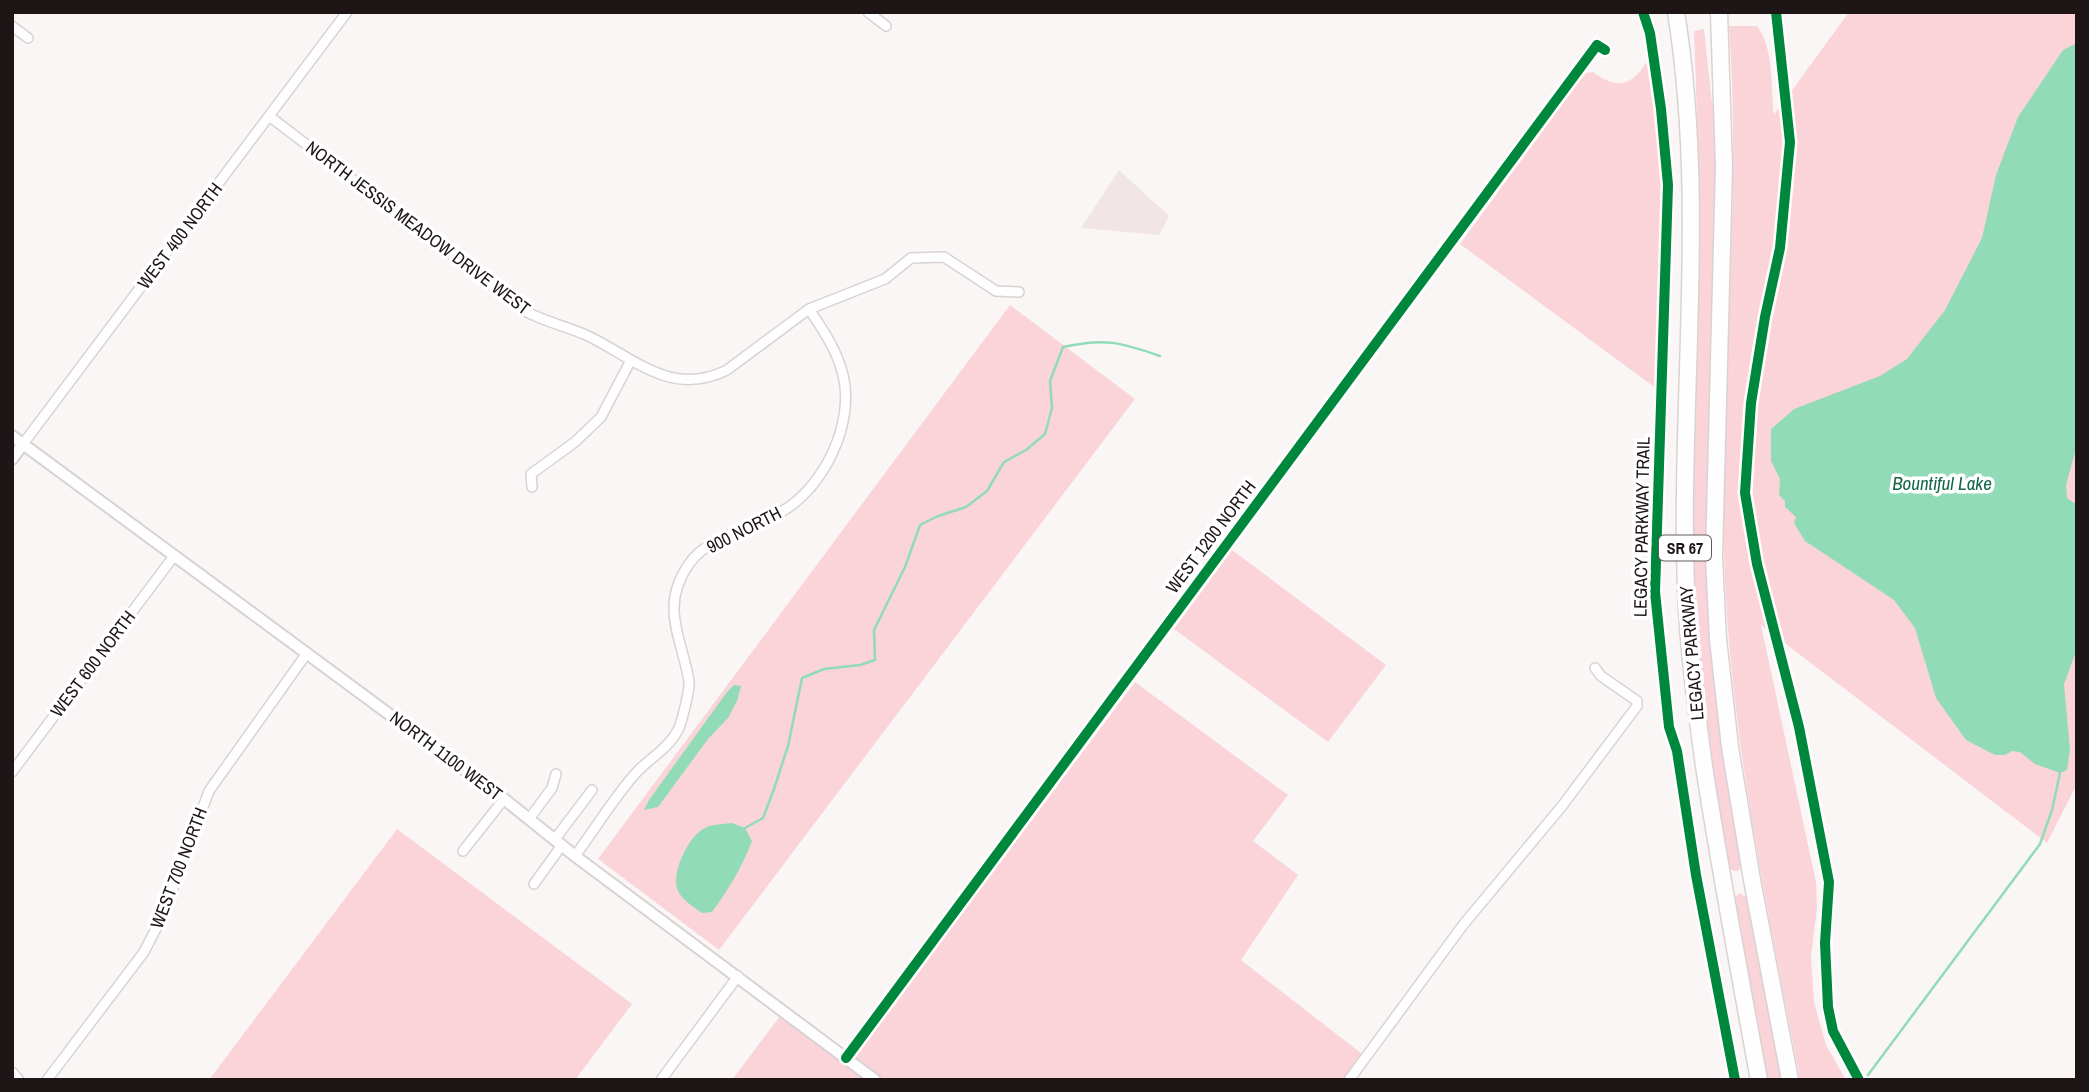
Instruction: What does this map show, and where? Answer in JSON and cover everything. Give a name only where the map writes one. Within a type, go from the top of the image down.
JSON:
[{"type":"highway","name":"LEGACY PARKWAY","points":[[1676,12],[1691,164],[1692,245],[1685,589],[1692,682],[1711,810],[1759,1080]]},
{"type":"highway","name":"LEGACY PARKWAY","points":[[1719,12],[1724,167],[1714,557],[1718,639],[1730,747],[1790,1080]]},
{"type":"street","name":"WEST 400 NORTH","points":[[12,459],[347,12]]},
{"type":"street","points":[[868,12],[886,26]]},
{"type":"street","points":[[1776,12],[1790,142],[1780,248],[1751,403],[1745,493],[1757,564],[1799,727],[1829,882],[1825,943],[1828,1007],[1833,1031],[1859,1080]]},
{"type":"street","points":[[12,26],[28,38]]},
{"type":"street","name":"WEST 1200 NORTH","points":[[846,1058],[1597,45],[1605,50]]},
{"type":"street","name":"NORTH JESSIS MEADOW DRIVE WEST","points":[[270,116],[526,311],[586,335],[667,378],[713,377],[727,370],[809,309],[885,279],[911,258],[944,257],[996,291],[1019,292]]},
{"type":"street","name":"900 NORTH","points":[[575,856],[636,773],[661,753],[679,728],[690,684],[674,625],[673,607],[689,563],[706,547],[783,511],[804,494],[821,473],[836,446],[845,418],[844,377],[833,346],[809,309]]},
{"type":"street","points":[[532,487],[531,474],[575,442],[601,417],[631,359]]},
{"type":"street","name":"NORTH 1100 WEST","points":[[12,436],[503,799],[575,856],[876,1080]]},
{"type":"street","name":"WEST 600 NORTH","points":[[12,772],[174,556]]},
{"type":"street","name":"WEST 700 NORTH","points":[[47,1080],[144,952],[163,915],[209,791],[307,653]]},
{"type":"street","points":[[1349,1080],[1463,925],[1562,806],[1637,706],[1637,701],[1601,676],[1595,668]]},
{"type":"street","points":[[529,819],[552,788],[556,774]]},
{"type":"street","points":[[534,884],[592,790]]},
{"type":"street","points":[[463,851],[503,799]]},
{"type":"street","points":[[661,1080],[738,976]]},
{"type":"street","points":[[12,1072],[19,1080]]},
{"type":"shaded area","points":[[1849,12],[2077,12],[2077,784],[2047,843],[1761,625],[1816,882],[1817,908],[1811,957],[1814,1002],[1826,1045],[1846,1080],[1800,1080],[1751,818],[1727,620],[1724,487],[1733,158],[1729,26],[1757,26],[1763,36],[1771,69],[1774,115]]},
{"type":"shaded area","points":[[1704,29],[1712,104],[1716,104],[1717,162],[1706,509],[1707,566],[1715,684],[1742,865],[1738,871],[1730,869],[1702,705],[1695,609],[1693,502],[1700,201],[1694,31]]},
{"type":"shaded area","points":[[1649,63],[1658,117],[1662,180],[1657,389],[1460,244],[1585,73],[1593,72],[1608,81],[1622,83],[1634,77]]},
{"type":"shaded area","points":[[1119,170],[1169,216],[1159,235],[1081,228]]},
{"type":"shaded area","points":[[1010,305],[1135,399],[719,950],[598,859]]},
{"type":"shaded area","points":[[1232,550],[1386,665],[1328,742],[1174,629]]},
{"type":"shaded area","points":[[1135,682],[1288,795],[1253,841],[1298,875],[1241,960],[1366,1057],[1348,1080],[732,1080],[780,1016],[848,1066]]},
{"type":"shaded area","points":[[397,829],[632,1004],[575,1080],[209,1080]]},
{"type":"shaded area","points":[[1739,893],[1747,897],[1782,1080],[1767,1080],[1735,898]]},
{"type":"water","name":"Bountiful Lake","points":[[2077,43],[2077,445],[2066,485],[2067,498],[2077,502],[2077,649],[2064,684],[2070,750],[2067,770],[2060,773],[2035,764],[2020,752],[1995,755],[1966,740],[1936,698],[1915,628],[1894,600],[1805,541],[1794,523],[1796,517],[1785,507],[1785,501],[1779,495],[1780,479],[1771,461],[1771,429],[1794,409],[1880,376],[1907,359],[1945,310],[1982,238],[1996,175],[2018,117],[2063,50]]},
{"type":"water","points":[[734,685],[741,686],[728,718],[708,739],[658,807],[644,810],[649,800]]},
{"type":"water","points":[[732,823],[745,828],[752,841],[739,869],[712,912],[702,913],[678,891],[677,875],[682,856],[693,838],[705,828]]},
{"type":"waterway","points":[[745,828],[763,818],[788,746],[802,678],[824,669],[860,665],[875,660],[874,630],[905,567],[920,525],[966,507],[987,491],[1004,462],[1026,450],[1045,434],[1052,408],[1050,381],[1063,347],[1102,342],[1134,347],[1160,356]]},
{"type":"waterway","points":[[1868,1075],[2040,844],[2052,810],[2060,773]]},
{"type":"cycle path","name":"LEGACY PARKWAY TRAIL","points":[[1643,12],[1650,33],[1661,109],[1668,185],[1655,592],[1669,727],[1677,751],[1696,875],[1735,1080]]},
{"type":"cycle path","points":[[1776,12],[1790,142],[1780,248],[1751,403],[1745,493],[1757,564],[1799,727],[1829,882],[1825,943],[1828,1007],[1833,1031],[1859,1080]]},
{"type":"cycle path","points":[[846,1058],[1597,45],[1605,50]]}]
